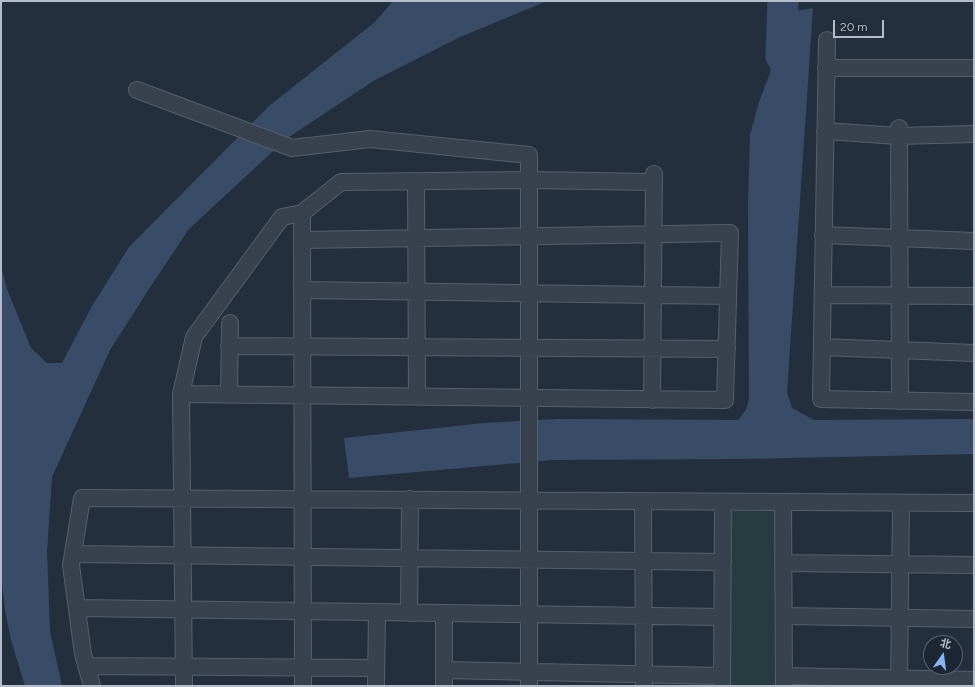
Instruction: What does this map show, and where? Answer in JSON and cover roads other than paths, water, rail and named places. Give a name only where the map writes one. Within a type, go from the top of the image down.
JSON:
[{"type":"street","points":[[827,40],[821,399],[974,402]]},
{"type":"street","points":[[826,68],[974,68]]},
{"type":"street","points":[[137,90],[292,148],[370,139],[530,155],[529,679]]},
{"type":"street","points":[[825,131],[974,134]]},
{"type":"street","points":[[898,132],[900,401]]},
{"type":"street","points":[[184,686],[181,394],[194,337],[282,217],[302,213],[341,182],[654,178],[652,400]]},
{"type":"street","points":[[416,181],[417,397]]},
{"type":"street","points":[[302,213],[302,686]]},
{"type":"street","points":[[181,394],[726,400],[730,232],[302,240]]},
{"type":"street","points":[[823,235],[974,241]]},
{"type":"street","points":[[302,290],[728,296]]},
{"type":"street","points":[[823,295],[974,296]]},
{"type":"street","points":[[229,395],[230,323]]},
{"type":"street","points":[[229,346],[727,349]]},
{"type":"street","points":[[822,347],[974,353]]},
{"type":"street","points":[[92,686],[83,654],[71,565],[82,498],[974,503]]},
{"type":"street","points":[[409,613],[410,499]]},
{"type":"street","points":[[643,501],[644,680]]},
{"type":"street","points":[[444,670],[529,679],[722,681],[723,502]]},
{"type":"street","points":[[783,502],[784,681],[899,682],[974,680]]},
{"type":"street","points":[[899,682],[901,503]]},
{"type":"street","points":[[73,554],[723,562]]},
{"type":"street","points":[[783,563],[974,565]]},
{"type":"street","points":[[77,608],[722,617]]},
{"type":"street","points":[[376,686],[377,613]]},
{"type":"street","points":[[444,613],[444,686]]},
{"type":"street","points":[[784,616],[974,620]]},
{"type":"street","points":[[86,666],[376,668]]},
{"type":"water","points":[[393,1],[547,1],[458,38],[375,80],[286,139],[189,229],[110,350],[52,477],[47,552],[50,631],[62,686],[25,686],[11,640],[5,610],[1,575],[1,266],[7,289],[31,348],[47,363],[62,363],[92,306],[129,247],[269,106],[375,22]]},
{"type":"water","points":[[813,8],[787,392],[792,408],[814,420],[974,419],[974,454],[743,459],[552,460],[349,478],[344,438],[484,423],[557,419],[738,420],[746,410],[749,399],[748,204],[750,135],[759,102],[770,73],[774,15]]},
{"type":"waterway","points":[[781,56],[783,1]]}]
